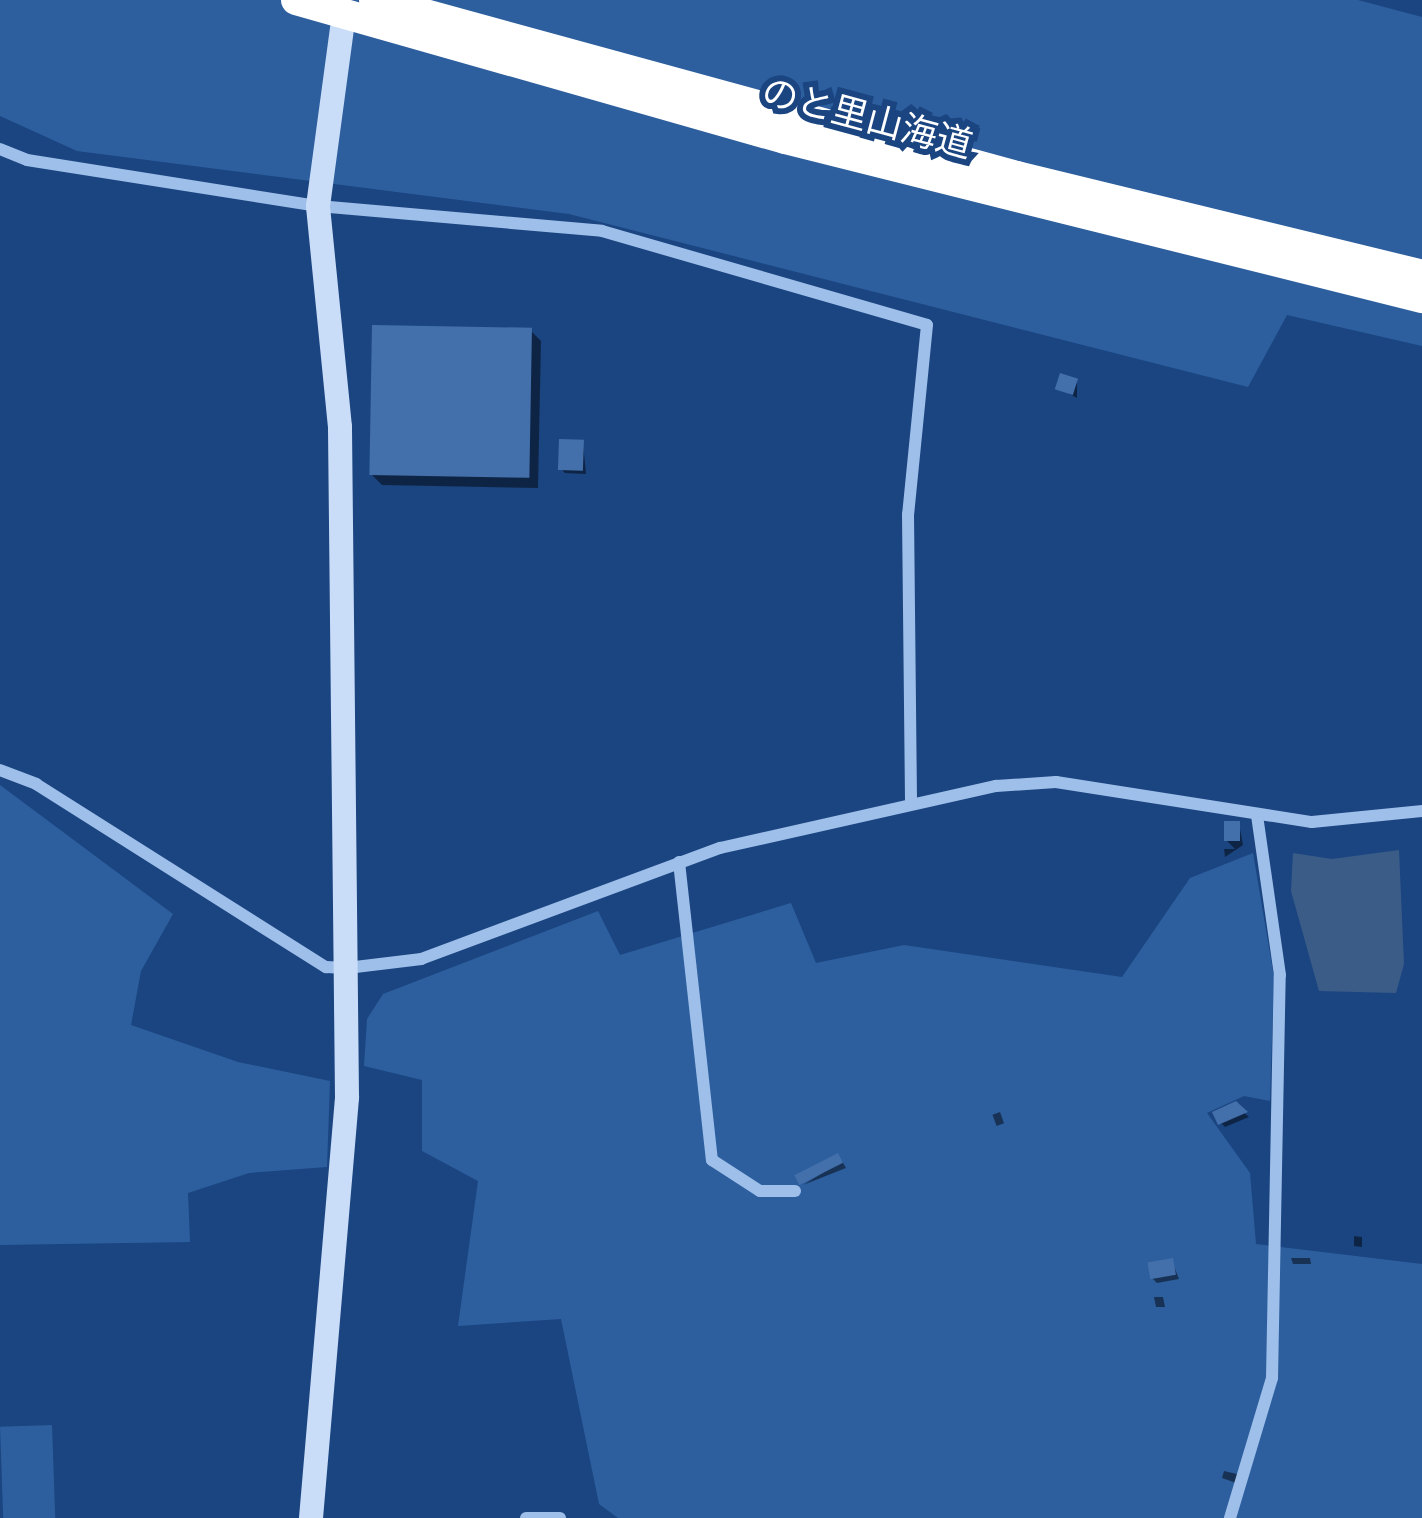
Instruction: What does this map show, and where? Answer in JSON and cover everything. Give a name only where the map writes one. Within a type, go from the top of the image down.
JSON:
[{"type":"highway","name":"のと里山海道","points":[[296,0],[785,139],[1422,298]]},
{"type":"highway","name":"のと里山海道","points":[[374,0],[880,140],[1422,275]]},
{"type":"street","points":[[310,1518],[346,1097],[340,427],[318,206],[342,29]]},
{"type":"street","points":[[0,149],[318,206],[602,231],[927,325],[908,514],[911,804]]},
{"type":"street","points":[[0,770],[36,784],[326,967],[347,968],[422,959],[679,862],[911,804],[1056,782],[1257,815],[1345,821],[1422,811]]},
{"type":"street","points":[[1230,1518],[1272,1378],[1280,975],[1257,815]]},
{"type":"street","points":[[679,862],[712,1160],[760,1191],[795,1192]]},
{"type":"street","points":[[526,1518],[560,1518]]},
{"type":"shaded area","points":[[0,0],[1358,0],[1422,17],[1422,346],[1287,315],[1248,387],[569,214],[77,151],[0,116]]},
{"type":"shaded area","points":[[0,785],[173,914],[141,971],[131,1025],[238,1062],[330,1081],[327,1167],[249,1173],[188,1193],[190,1242],[0,1245]]},
{"type":"shaded area","points":[[1399,850],[1404,964],[1396,993],[1319,991],[1291,891],[1293,853],[1332,859]]},
{"type":"shaded area","points":[[1253,853],[1274,977],[1270,1101],[1244,1096],[1207,1113],[1250,1173],[1256,1244],[1422,1264],[1422,1518],[618,1518],[599,1504],[561,1319],[458,1326],[478,1181],[422,1151],[422,1080],[364,1066],[367,1019],[383,994],[598,911],[620,955],[791,903],[816,963],[904,945],[1122,977],[1190,878]]},
{"type":"shaded area","points":[[52,1425],[55,1518],[3,1518],[0,1427]]},
{"type":"building","points":[[372,325],[532,328],[529,478],[369,475]]},
{"type":"building","points":[[1060,373],[1078,379],[1073,395],[1055,389]]},
{"type":"building","points":[[559,439],[584,440],[583,471],[558,470]]},
{"type":"building","points":[[1224,821],[1240,821],[1240,841],[1224,841]]},
{"type":"building","points":[[1236,1101],[1248,1112],[1218,1125],[1212,1112]]},
{"type":"building","points":[[838,1153],[843,1163],[799,1185],[794,1175]]},
{"type":"building","points":[[1173,1258],[1176,1275],[1150,1279],[1147,1263]]}]
